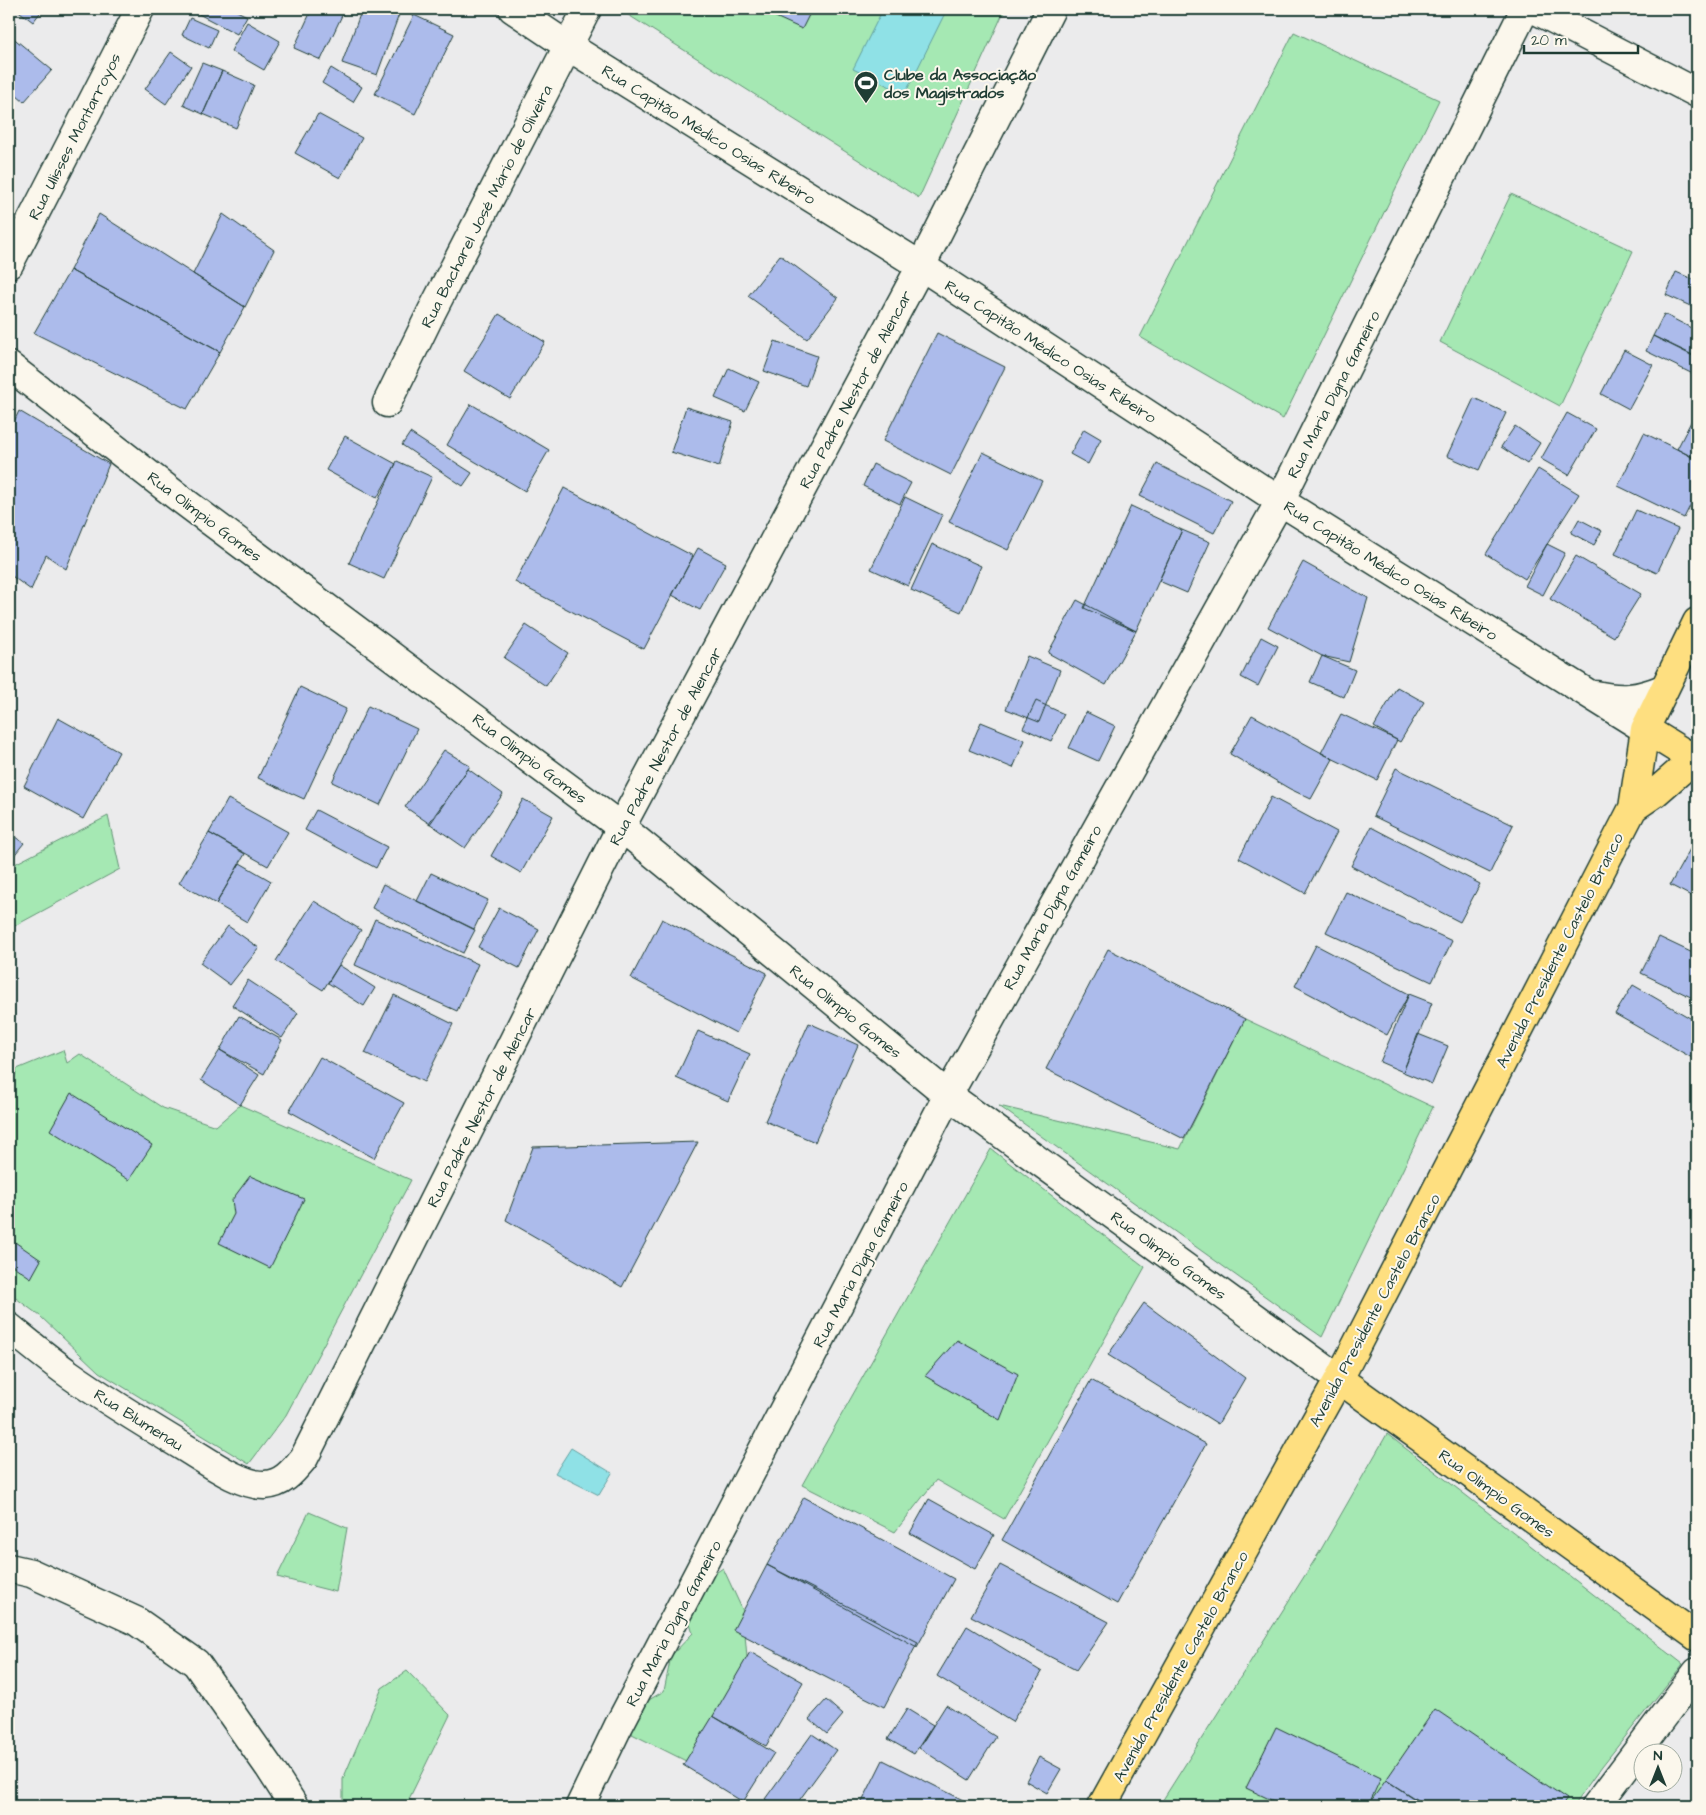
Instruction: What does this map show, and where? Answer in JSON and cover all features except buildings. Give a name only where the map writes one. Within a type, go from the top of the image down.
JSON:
[{"type":"main road","name":"Avenida Presidente Castelo Branco","points":[[1102,1806],[1339,1379],[1633,808],[1644,729],[1697,622]]},
{"type":"main road","name":"Rua Capitão Médico Osias Ribeiro","points":[[1644,729],[1696,757]]},
{"type":"main road","name":"Avenida Presidente Castelo Branco","points":[[1633,808],[1696,757]]},
{"type":"main road","name":"Rua Olimpio Gomes","points":[[1339,1379],[1697,1638]]},
{"type":"street","name":"Rua Ulisses Montarroyos","points":[[9,264],[140,9]]},
{"type":"street","name":"Rua Capitão Médico Osias Ribeiro","points":[[513,9],[568,46],[921,266],[1280,501],[1644,729]]},
{"type":"street","name":"Rua Bacharel José Mário de Oliveira","points":[[387,403],[441,293],[587,9]]},
{"type":"street","name":"Rua Padre Nestor de Alencar","points":[[280,1482],[292,1473],[304,1458],[621,827],[921,266],[1051,9]]},
{"type":"street","name":"Rua Maria Digna Gameiro","points":[[587,1803],[623,1718],[948,1095],[1280,501],[1525,9]]},
{"type":"street","points":[[1534,9],[1697,93]]},
{"type":"street","name":"Rua Olimpio Gomes","points":[[9,366],[194,509],[621,827],[948,1095],[1339,1379]]},
{"type":"street","name":"Rua Capitão Médico Osias Ribeiro","points":[[1589,694],[1618,699],[1633,699],[1663,688]]},
{"type":"street","name":"Rua Blumenau","points":[[9,1327],[68,1373],[115,1405],[220,1469],[245,1482],[264,1485],[280,1482]]},
{"type":"street","points":[[9,1568],[31,1573],[136,1621],[196,1663],[294,1806]]},
{"type":"street","points":[[1596,1806],[1697,1672]]},
{"type":"green space","name":"Clube da Associação dos Magistrados","points":[[623,9],[1005,9],[919,198],[622,11]]},
{"type":"green space","points":[[1294,32],[1439,100],[1283,419],[1140,337]]},
{"type":"green space","points":[[1511,194],[1633,251],[1560,406],[1440,342]]},
{"type":"green space","points":[[108,816],[120,869],[9,929],[9,867]]},
{"type":"green space","points":[[1245,1019],[1433,1107],[1322,1337],[999,1106],[1180,1149]]},
{"type":"green space","points":[[63,1050],[67,1063],[80,1054],[163,1108],[216,1126],[240,1105],[411,1180],[286,1415],[249,1464],[99,1372],[40,1316],[9,1293],[9,1094],[17,1069]]},
{"type":"green space","points":[[991,1149],[1145,1267],[1004,1519],[936,1480],[895,1532],[802,1485]]},
{"type":"green space","points":[[1387,1434],[1683,1664],[1602,1766],[1573,1806],[1159,1806],[1319,1553]]},
{"type":"green space","points":[[309,1512],[347,1528],[336,1592],[277,1577]]},
{"type":"green space","points":[[723,1568],[743,1611],[748,1669],[692,1764],[632,1734],[637,1707],[664,1691],[671,1656],[693,1633],[687,1613],[699,1584]]},
{"type":"green space","points":[[407,1671],[450,1715],[409,1799],[422,1806],[343,1806],[343,1779],[382,1688]]},
{"type":"water","points":[[883,9],[947,9],[905,94],[853,69]]},
{"type":"water","points":[[571,1448],[612,1473],[599,1495],[555,1473]]},
{"type":"place","name":"Clube da Associação dos Magistrados","points":[[866,104]]}]
